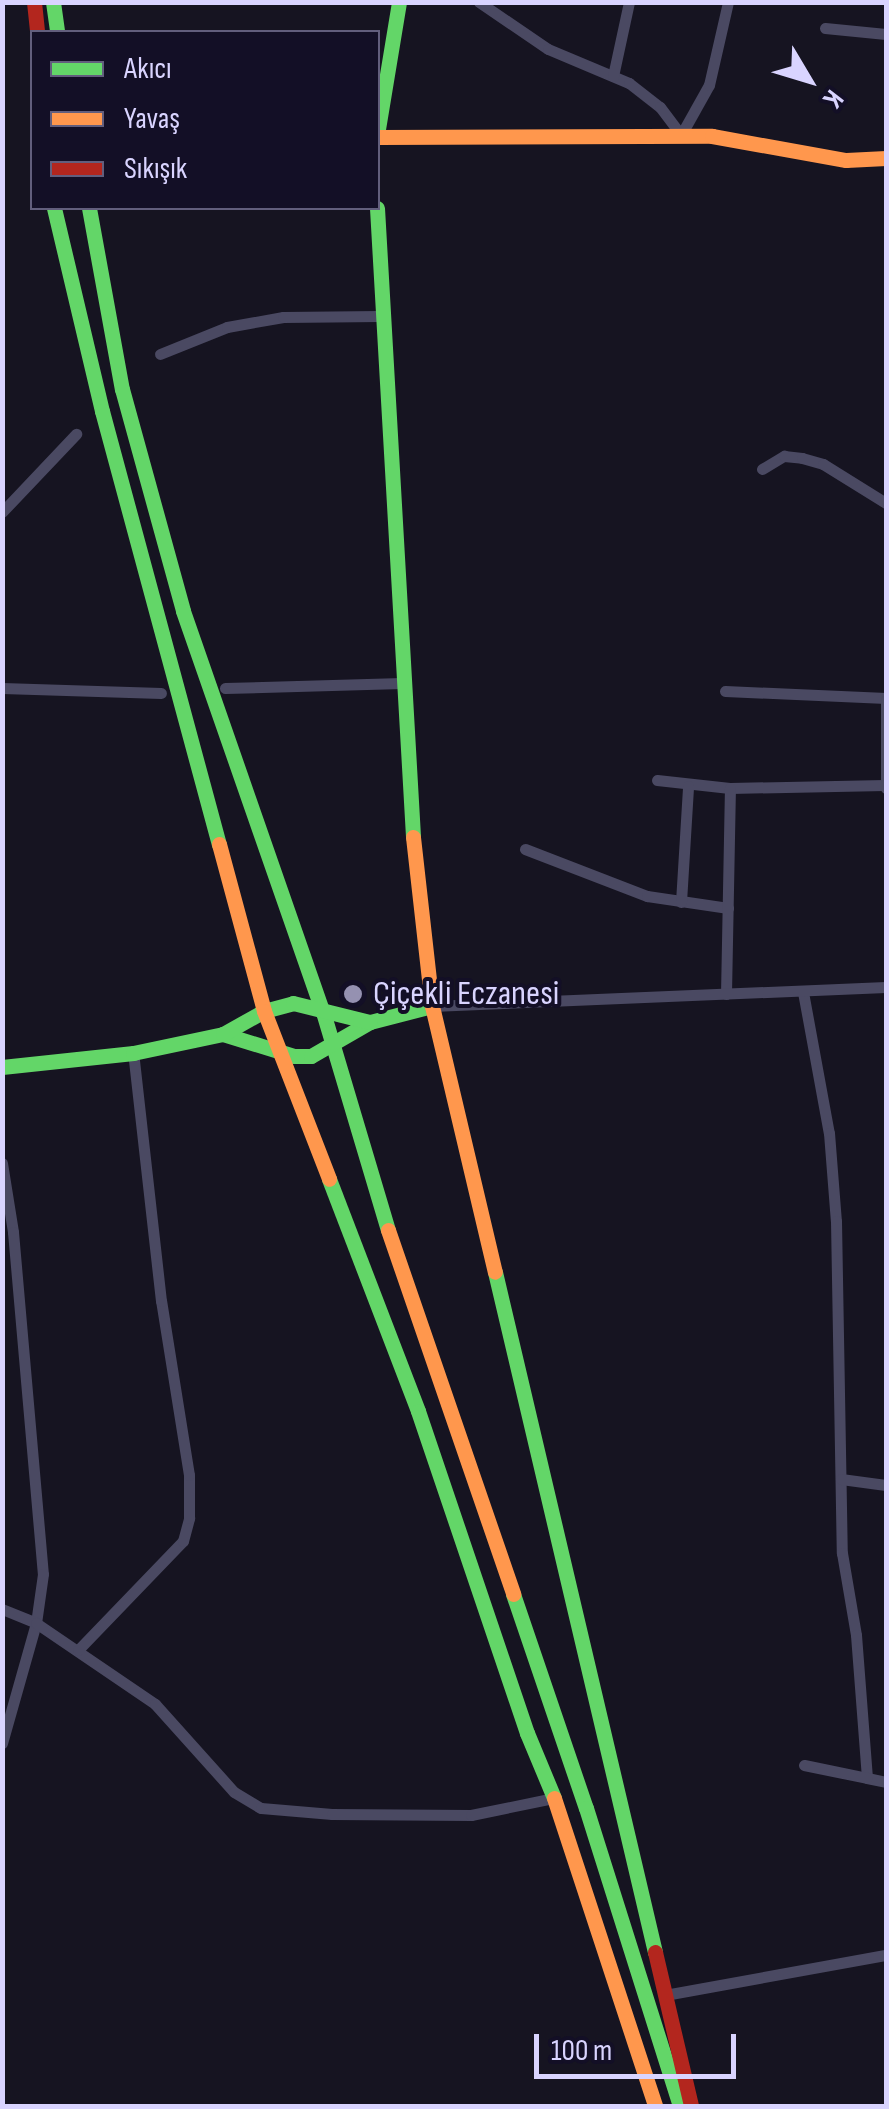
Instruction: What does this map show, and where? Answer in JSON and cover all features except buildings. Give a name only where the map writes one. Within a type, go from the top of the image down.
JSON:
[{"type":"main road","points":[[34,2],[36,30]]},
{"type":"main road","points":[[53,2],[57,30]]},
{"type":"main road","points":[[380,117],[399,2]]},
{"type":"main road","points":[[380,137],[712,136],[846,160],[886,158]]},
{"type":"main road","points":[[54,210],[102,411],[264,1011],[418,1411],[554,1798],[656,2106]]},
{"type":"main road","points":[[89,210],[122,389],[183,611],[324,1012],[396,1255],[586,1808],[680,2106]]},
{"type":"main road","points":[[378,210],[380,316],[402,682],[415,861],[432,1006],[692,2106]]},
{"type":"main road","points":[[2,1066],[133,1053],[223,1034],[264,1011],[293,1003],[370,1022]]},
{"type":"main road","points":[[223,1034],[310,1056],[370,1022],[432,1006]]},
{"type":"street","points":[[479,2],[548,49],[613,76],[660,107],[680,136],[709,85],[728,2]]},
{"type":"street","points":[[613,76],[629,2]]},
{"type":"street","points":[[825,28],[886,34]]},
{"type":"street","points":[[160,354],[246,324],[283,317],[380,316]]},
{"type":"street","points":[[2,512],[76,434]]},
{"type":"street","points":[[762,469],[784,456],[802,458],[822,464],[886,503]]},
{"type":"street","points":[[225,688],[402,682]]},
{"type":"street","points":[[2,688],[161,693]]},
{"type":"street","points":[[658,780],[730,788],[886,787],[886,699],[725,691]]},
{"type":"street","points":[[682,902],[688,786]]},
{"type":"street","points":[[726,994],[730,788]]},
{"type":"street","points":[[525,849],[620,888],[728,908]]},
{"type":"street","points":[[432,1006],[886,987]]},
{"type":"street","points":[[803,992],[829,1134],[842,1553],[856,1634],[867,1778]]},
{"type":"street","points":[[78,1650],[182,1541],[190,1518],[188,1475],[162,1301],[133,1053]]},
{"type":"street","points":[[2,1164],[13,1232],[43,1574],[36,1623],[2,1743]]},
{"type":"street","points":[[841,1479],[886,1485]]},
{"type":"street","points":[[2,1610],[36,1623],[155,1704],[234,1792],[261,1808],[332,1814],[471,1815],[554,1798]]},
{"type":"street","points":[[804,1765],[886,1782]]},
{"type":"street","points":[[665,1995],[886,1956]]},
{"type":"traffic: fast","points":[[53,2],[57,30]]},
{"type":"traffic: fast","points":[[380,117],[399,2]]},
{"type":"traffic: fast","points":[[54,210],[102,411],[219,844]]},
{"type":"traffic: fast","points":[[89,210],[122,389],[183,611],[323,1012],[388,1230]]},
{"type":"traffic: fast","points":[[377,210],[413,837]]},
{"type":"traffic: fast","points":[[2,1067],[133,1053],[223,1034],[264,1011],[293,1003],[370,1022]]},
{"type":"traffic: fast","points":[[223,1034],[294,1056],[311,1056],[370,1022],[432,1006]]},
{"type":"traffic: fast","points":[[329,1179],[418,1411],[527,1733],[554,1798]]},
{"type":"traffic: fast","points":[[495,1272],[655,1952]]},
{"type":"traffic: fast","points":[[513,1594],[586,1808]]},
{"type":"traffic: fast","points":[[586,1808],[680,2106]]},
{"type":"traffic: slow","points":[[380,137],[712,136],[846,160],[886,158]]},
{"type":"traffic: slow","points":[[413,837],[432,1006],[495,1272]]},
{"type":"traffic: slow","points":[[219,844],[264,1011],[329,1179]]},
{"type":"traffic: slow","points":[[388,1230],[513,1594]]},
{"type":"traffic: slow","points":[[554,1798],[655,2106]]},
{"type":"traffic: jam","points":[[34,2],[37,30]]},
{"type":"traffic: jam","points":[[655,1952],[691,2106]]},
{"type":"place","name":"Çiçekli Eczanesi","points":[[353,994]]}]
